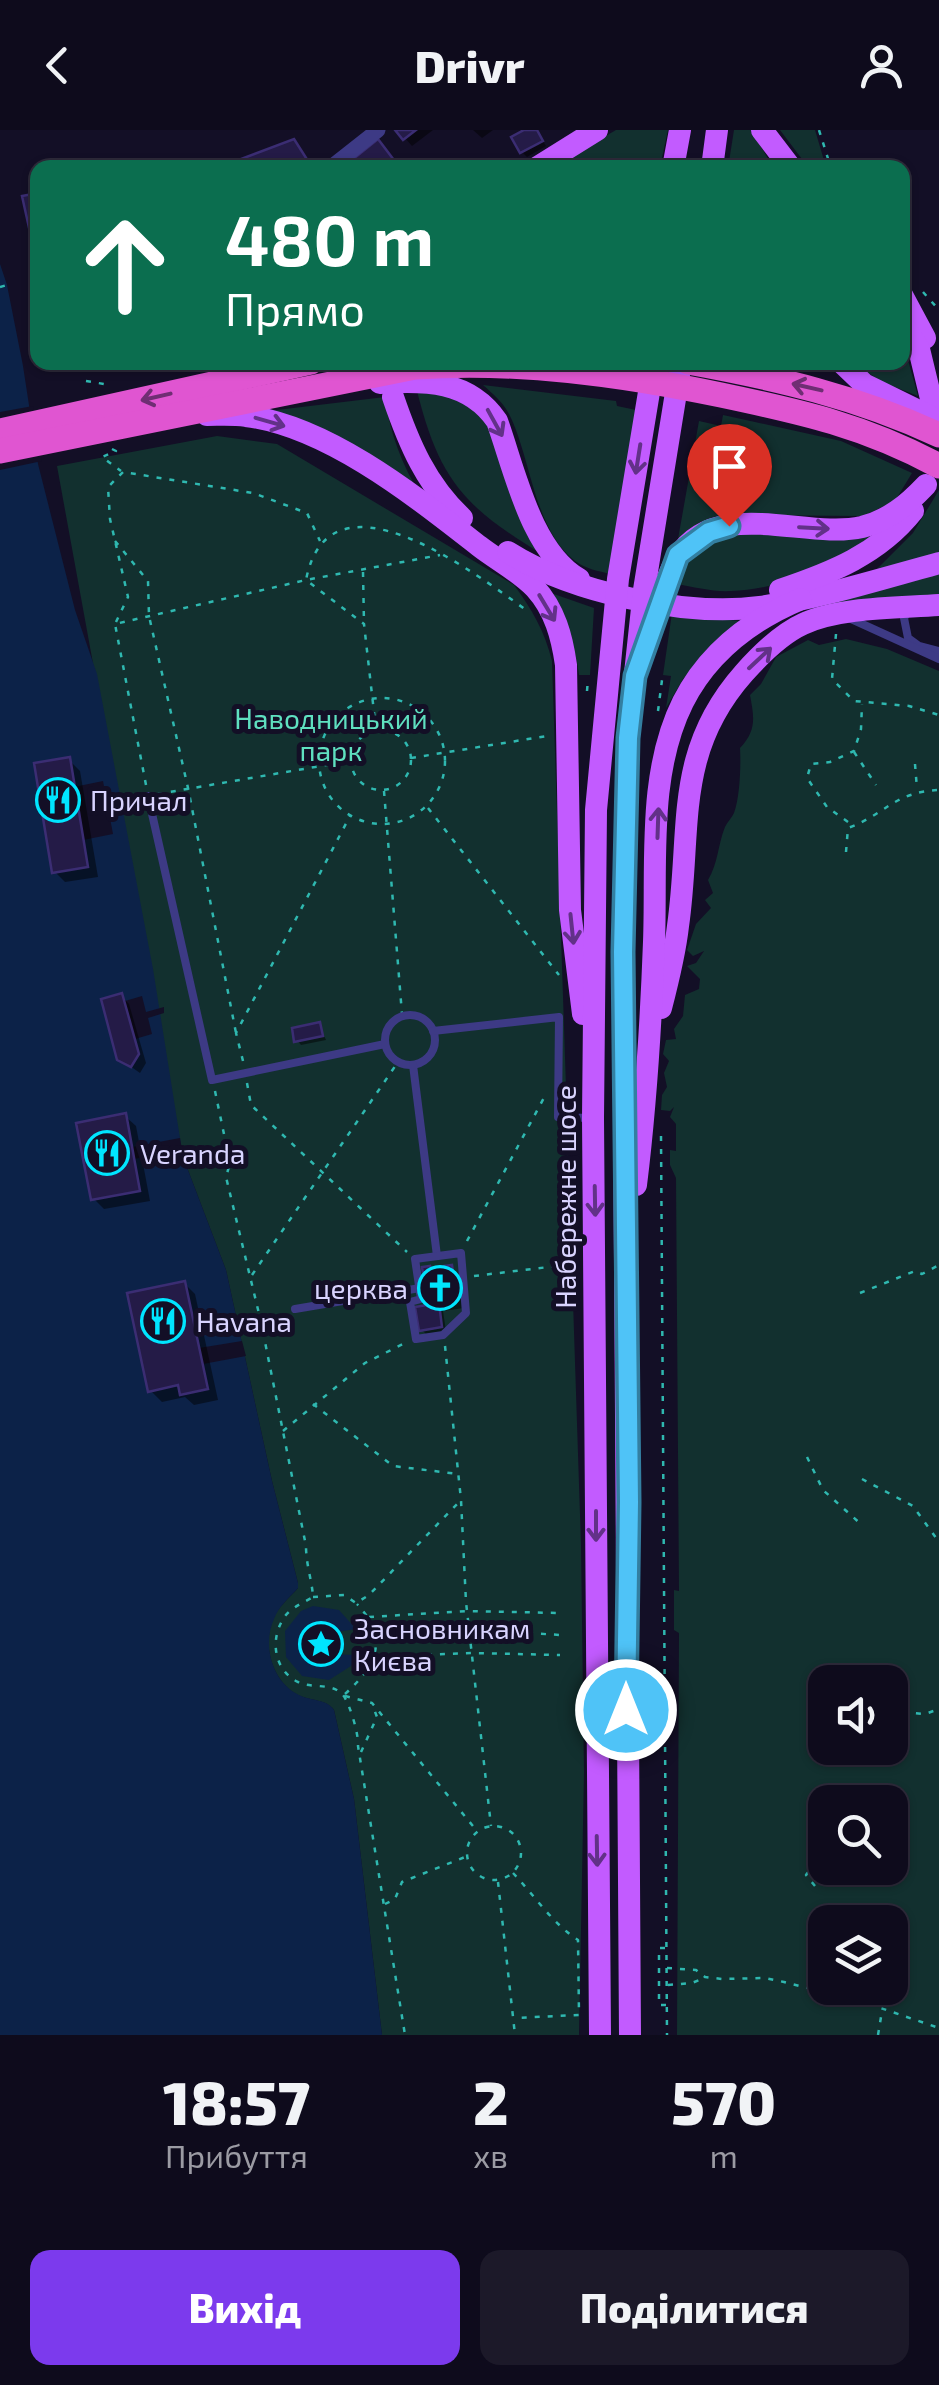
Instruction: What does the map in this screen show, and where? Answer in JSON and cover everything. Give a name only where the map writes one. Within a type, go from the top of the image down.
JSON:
[{"type":"highway","points":[[0,451],[216,384],[317,374],[384,385],[414,374],[452,370]]},
{"type":"highway","points":[[644,371],[691,370],[820,389],[902,410],[939,425]]},
{"type":"highway","points":[[691,370],[893,443],[932,476]]},
{"type":"highway","points":[[0,431],[174,415],[317,374]]},
{"type":"main road","points":[[549,160],[597,130]]},
{"type":"main road","points":[[674,160],[680,130]]},
{"type":"main road","points":[[685,160],[690,130]]},
{"type":"main road","points":[[713,160],[717,130]]},
{"type":"main road","points":[[762,130],[784,160]]},
{"type":"main road","points":[[910,312],[939,340]]},
{"type":"main road","points":[[910,316],[934,358],[939,384]]},
{"type":"main road","points":[[910,322],[939,425]]},
{"type":"main road","points":[[216,384],[239,370]]},
{"type":"main road","points":[[630,2035],[623,952],[628,738],[644,590],[691,370]]},
{"type":"main road","points":[[849,370],[902,410]]},
{"type":"main road","name":"Набережне шосе","points":[[600,2035],[593,1111],[595,848],[618,579],[644,371]]},
{"type":"main road","points":[[414,374],[466,392],[490,410],[549,553],[570,574],[594,589]]},
{"type":"main road","points":[[384,385],[404,455],[422,488],[448,522]]},
{"type":"main road","points":[[384,385],[408,442],[441,498],[463,519],[526,563],[594,589],[686,606],[756,607],[939,563]]},
{"type":"main road","points":[[174,415],[245,416],[308,434],[359,462],[448,522],[534,588],[562,633],[566,665],[570,910],[593,1111]]},
{"type":"main road","points":[[635,676],[672,569],[678,555],[691,542],[709,532],[744,524],[859,528],[885,519],[907,505],[932,476]]},
{"type":"main road","points":[[686,606],[738,600],[826,575],[873,550],[901,526],[932,476]]},
{"type":"main road","points":[[627,1257],[649,1060],[659,795],[676,720],[703,670],[725,646],[760,620],[800,599]]},
{"type":"main road","points":[[649,1060],[678,925],[690,784],[702,735],[726,694],[754,662],[804,623],[846,621],[939,605]]},
{"type":"street","points":[[340,160],[378,130]]},
{"type":"lane","points":[[911,607],[904,618],[908,638],[939,655]]},
{"type":"lane","points":[[846,621],[939,655]]},
{"type":"lane","points":[[148,796],[212,1080],[385,1044]]},
{"type":"lane","points":[[402,1014],[423,1019],[433,1031],[431,1053],[413,1065],[398,1062],[385,1044],[388,1028],[402,1014]]},
{"type":"lane","points":[[433,1031],[559,1018],[558,1118],[593,1111]]},
{"type":"lane","points":[[413,1065],[437,1256]]},
{"type":"lane","points":[[461,1253],[466,1313],[444,1335],[416,1338],[410,1302],[422,1299],[415,1260],[437,1256],[461,1253]]},
{"type":"lane","points":[[295,1309],[420,1288]]},
{"type":"path","points":[[819,130],[828,160]]},
{"type":"path","points":[[0,287],[7,285]]},
{"type":"path","points":[[86,381],[111,384],[101,419],[116,450],[102,458],[122,472],[271,499],[307,513],[320,542]]},
{"type":"path","points":[[122,472],[108,487],[128,597],[115,624],[148,796]]},
{"type":"path","points":[[306,580],[310,560],[320,542],[337,531],[372,526],[396,532],[482,577],[536,616]]},
{"type":"path","points":[[115,541],[148,581],[149,616],[188,788],[236,1033]]},
{"type":"path","points":[[115,624],[306,580],[440,555]]},
{"type":"path","points":[[363,570],[364,624],[376,730]]},
{"type":"path","points":[[306,580],[364,624]]},
{"type":"path","points":[[846,621],[835,635],[832,679],[854,701],[909,706],[939,715]]},
{"type":"path","points":[[658,712],[662,680]]},
{"type":"path","points":[[373,698],[393,698],[412,704],[428,716],[445,750],[445,772],[438,792],[426,807],[407,819],[387,824],[368,823],[350,816],[334,803],[318,766],[327,729],[339,714],[355,703],[373,698]]},
{"type":"path","points":[[848,822],[828,808],[807,778],[811,764],[830,762],[854,750],[861,729],[862,702]]},
{"type":"path","points":[[376,730],[386,730],[404,740],[412,758],[401,783],[384,791],[357,780],[350,761],[360,738],[376,730]]},
{"type":"path","points":[[412,758],[558,735]]},
{"type":"path","points":[[854,750],[876,785]]},
{"type":"path","points":[[108,807],[188,788],[350,761]]},
{"type":"path","points":[[915,764],[918,790]]},
{"type":"path","points":[[846,852],[848,828],[872,819],[890,802],[918,790],[939,790]]},
{"type":"path","points":[[384,791],[402,1014]]},
{"type":"path","points":[[426,807],[560,976]]},
{"type":"path","points":[[250,1277],[398,1062]]},
{"type":"path","points":[[461,1253],[559,1070]]},
{"type":"path","points":[[212,1080],[230,1163],[226,1177],[282,1431],[312,1597]]},
{"type":"path","points":[[661,1130],[667,2035]]},
{"type":"path","points":[[860,1293],[939,1265]]},
{"type":"path","points":[[464,1277],[557,1266]]},
{"type":"path","points":[[444,1335],[490,1826]]},
{"type":"path","points":[[282,1431],[365,1362],[416,1338]]},
{"type":"path","points":[[313,1404],[393,1466],[458,1474]]},
{"type":"path","points":[[808,1457],[822,1490],[863,1526]]},
{"type":"path","points":[[862,1479],[913,1506],[939,1542]]},
{"type":"path","points":[[356,1603],[380,1587],[461,1500]]},
{"type":"path","points":[[343,1695],[367,1674],[375,1657],[375,1630],[370,1618],[344,1595],[312,1597],[291,1610],[281,1622],[274,1650],[284,1672],[300,1684],[333,1688],[343,1695],[372,1703],[478,1831]]},
{"type":"path","points":[[370,1618],[467,1611],[560,1613]]},
{"type":"path","points":[[528,1634],[560,1635]]},
{"type":"path","points":[[375,1657],[560,1655]]},
{"type":"path","points":[[343,1695],[360,1734],[360,1755],[405,2035]]},
{"type":"path","points":[[360,1755],[377,1717],[372,1703]]},
{"type":"path","points":[[908,1710],[925,1714],[939,1709]]},
{"type":"path","points":[[490,1826],[507,1829],[519,1842],[521,1858],[513,1873],[498,1881],[474,1872],[466,1856],[468,1842],[478,1831],[490,1826]]},
{"type":"path","points":[[384,1904],[395,1899],[402,1882],[466,1856]]},
{"type":"path","points":[[513,1873],[563,1930],[578,1940],[580,2015],[514,2018]]},
{"type":"path","points":[[498,1881],[515,2034]]},
{"type":"path","points":[[667,1948],[659,1948],[659,2005],[667,2005]]},
{"type":"path","points":[[667,1968],[696,1970],[705,1977]]},
{"type":"path","points":[[668,1985],[692,1983],[705,1977],[784,1982],[939,2028]]},
{"type":"path","points":[[878,2035],[883,2010]]},
{"type":"green space","points":[[616,130],[668,130],[662,160],[565,160]]},
{"type":"green space","points":[[734,130],[751,130],[769,160],[729,160]]},
{"type":"green space","points":[[780,130],[815,130],[824,160],[803,160]]},
{"type":"green space","points":[[910,367],[918,396],[882,382],[864,370]]},
{"type":"green space","points":[[483,385],[616,401],[617,406],[636,410],[611,574],[579,564],[561,548],[542,512],[509,414]]},
{"type":"green space","points":[[436,390],[481,409],[545,556],[476,507],[447,471],[417,391]]},
{"type":"green space","points":[[385,397],[398,449],[421,496],[260,412]]},
{"type":"green space","points":[[723,415],[841,441],[912,473],[895,501],[863,516],[720,515],[701,522],[678,539],[699,421],[721,426]]},
{"type":"green space","name":"Наводницький парк","points":[[217,436],[277,444],[514,585],[537,621],[552,661],[581,1545],[584,1772],[579,2035],[382,2035],[354,1799],[334,1710],[289,1689],[276,1672],[269,1651],[273,1619],[298,1583],[226,1270],[183,1157],[57,466]]},
{"type":"green space","points":[[939,490],[939,554],[876,570],[913,533]]},
{"type":"green space","points":[[876,530],[846,555],[790,581],[731,591],[676,584],[686,556],[729,531]]},
{"type":"green space","points":[[939,572],[939,594],[829,604],[806,610],[843,597]]},
{"type":"green space","points":[[548,592],[594,608],[590,675],[579,675],[568,632]]},
{"type":"green space","points":[[672,613],[739,621],[683,679],[666,708],[671,676],[663,675]]},
{"type":"green space","points":[[846,639],[887,649],[939,671],[939,2035],[677,2035],[676,1178],[670,1165],[670,1150],[676,1151],[676,1124],[670,1117],[674,1107],[661,1110],[667,1087],[664,1073],[669,1061],[663,1054],[666,1040],[676,1039],[674,1029],[683,1016],[685,995],[699,989],[700,979],[687,966],[696,963],[704,951],[693,956],[687,950],[696,924],[711,908],[705,900],[713,893],[708,880],[736,806],[740,748],[753,723],[750,695],[776,657],[808,640],[819,645]]},
{"type":"water","points":[[0,264],[23,366],[38,464],[75,610],[97,674],[153,969],[183,1157],[226,1270],[298,1583],[274,1619],[269,1640],[272,1662],[290,1689],[334,1710],[354,1799],[382,2035],[0,2035]]},
{"type":"water","points":[[313,1606],[339,1610],[356,1629],[318,1635],[320,1654],[357,1655],[351,1666],[329,1680],[302,1676],[286,1657],[285,1631],[301,1611]]},
{"type":"pier","points":[[33,406],[42,461],[0,470],[0,412]]},
{"type":"pier","points":[[103,781],[113,834],[83,840],[74,787]]},
{"type":"pier","points":[[142,996],[146,1012],[164,1007],[164,1013],[148,1018],[152,1034],[135,1039],[125,1001]]},
{"type":"pier","points":[[180,1138],[182,1150],[134,1159],[132,1147]]},
{"type":"pier","points":[[242,1341],[246,1356],[203,1364],[199,1348]]},
{"type":"building","points":[[395,130],[416,130],[403,140]]},
{"type":"building","points":[[524,130],[537,130],[543,141],[520,153],[511,137]]},
{"type":"building","points":[[294,139],[307,160],[239,160]]},
{"type":"building","points":[[378,139],[394,160],[352,160]]},
{"type":"building","points":[[30,194],[30,232],[22,196]]},
{"type":"building","name":"Причал","points":[[70,757],[88,867],[52,873],[34,763]]},
{"type":"building","points":[[122,993],[139,1054],[131,1067],[117,1060],[101,999]]},
{"type":"building","points":[[320,1022],[323,1036],[294,1042],[292,1028]]},
{"type":"building","name":"Veranda","points":[[126,1113],[140,1191],[91,1200],[76,1123]]},
{"type":"building","name":"церква","points":[[452,1265],[457,1300],[428,1305],[422,1267],[430,1266],[432,1275],[445,1273],[444,1266]]},
{"type":"building","name":"Havana","points":[[185,1281],[208,1389],[180,1395],[178,1385],[148,1392],[127,1293]]},
{"type":"building","points":[[439,1303],[442,1327],[419,1331],[415,1307]]},
{"type":"place","name":"Причал","points":[[58,800]]},
{"type":"place","name":"Veranda","points":[[107,1153]]},
{"type":"place","name":"церква","points":[[440,1288]]},
{"type":"place","name":"Havana","points":[[163,1321]]},
{"type":"place","name":"Засновникам Києва","points":[[321,1644]]},
{"type":"route","points":[[626,1710],[629,1502],[623,952],[628,738],[635,676],[678,555],[691,542],[729,526]]}]
